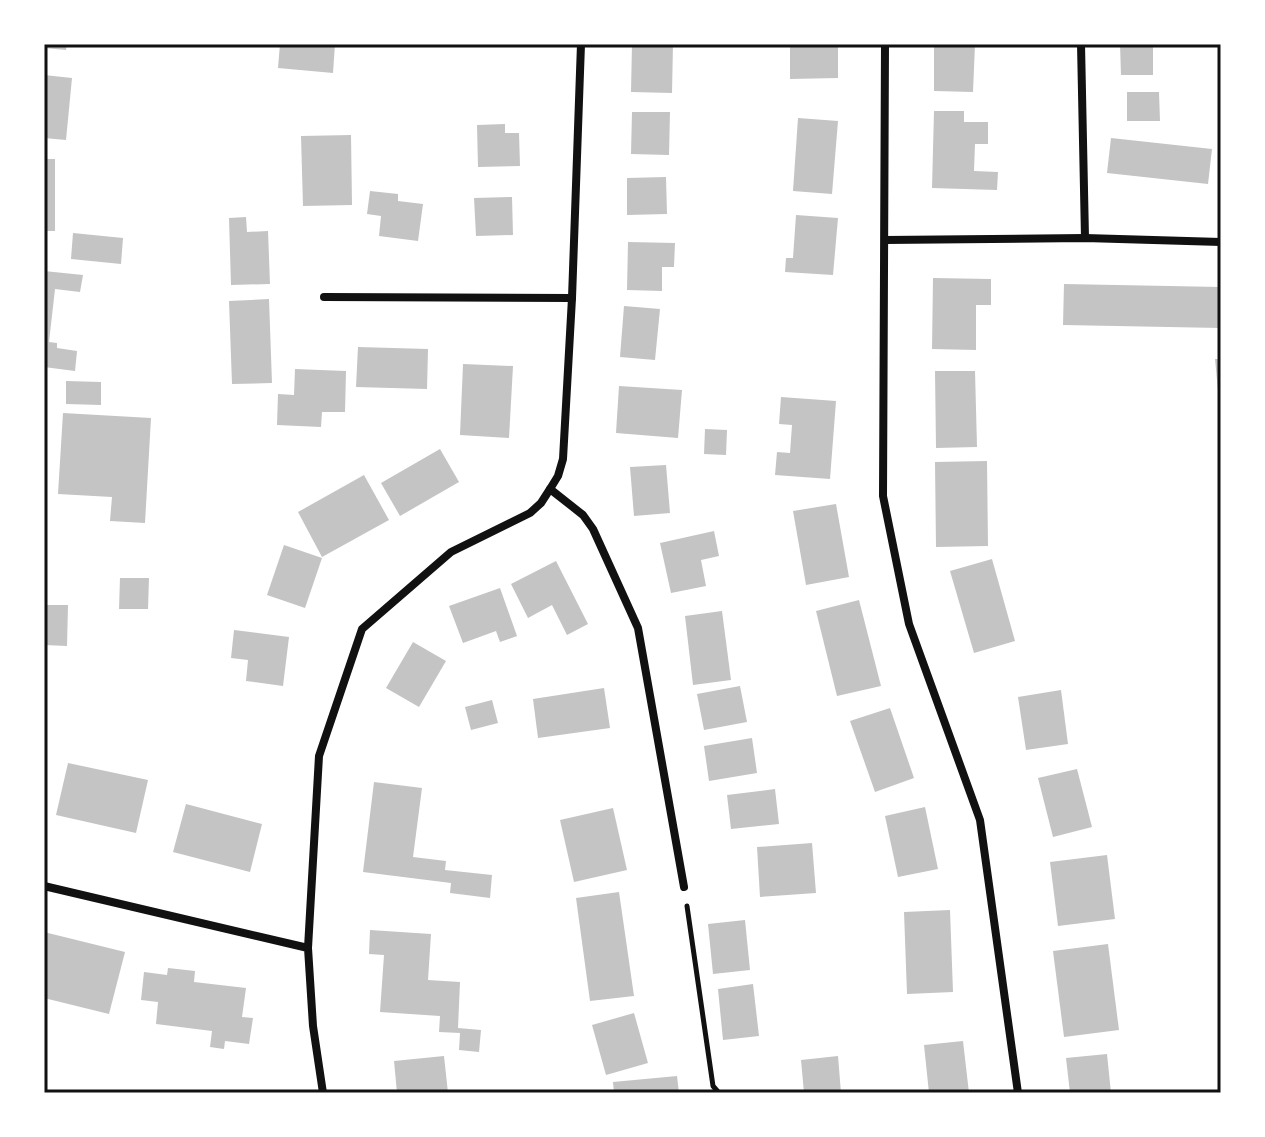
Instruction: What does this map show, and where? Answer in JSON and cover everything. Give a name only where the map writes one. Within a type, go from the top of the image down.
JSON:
[{"type":"street","points":[[323,1093],[313,1026],[308,948],[319,756],[362,629],[451,552],[530,513],[541,503],[558,476],[563,459],[572,298],[581,44]]},
{"type":"street","points":[[885,44],[883,496],[909,624],[980,820],[1018,1093]]},
{"type":"street","points":[[1081,44],[1085,238]]},
{"type":"street","points":[[885,240],[1085,238],[1221,242]]},
{"type":"street","points":[[324,297],[572,298]]},
{"type":"street","points":[[550,489],[583,515],[593,529],[638,628],[684,887]]},
{"type":"street","points":[[44,886],[308,948]]},
{"type":"path","points":[[684,887],[713,1086],[719,1093]]},
{"type":"building","points":[[44,44],[67,44],[66,50],[44,48]]},
{"type":"building","points":[[280,44],[335,44],[333,73],[278,68]]},
{"type":"building","points":[[632,44],[673,44],[672,93],[631,92]]},
{"type":"building","points":[[790,44],[838,44],[838,78],[790,79]]},
{"type":"building","points":[[934,44],[975,44],[973,92],[934,91]]},
{"type":"building","points":[[1120,44],[1153,44],[1153,75],[1121,75]]},
{"type":"building","points":[[44,75],[72,78],[66,140],[44,138]]},
{"type":"building","points":[[1127,92],[1159,92],[1160,121],[1127,121]]},
{"type":"building","points":[[934,111],[964,111],[964,122],[988,122],[988,144],[975,144],[974,171],[998,172],[997,190],[932,188]]},
{"type":"building","points":[[632,112],[670,112],[669,155],[631,154]]},
{"type":"building","points":[[798,118],[838,121],[832,194],[793,191]]},
{"type":"building","points":[[505,124],[505,133],[519,133],[520,166],[478,167],[477,125]]},
{"type":"building","points":[[351,135],[352,205],[303,206],[301,136]]},
{"type":"building","points":[[1111,138],[1212,149],[1208,184],[1107,173]]},
{"type":"building","points":[[44,159],[55,159],[55,231],[44,231]]},
{"type":"building","points":[[666,177],[667,214],[627,215],[627,178]]},
{"type":"building","points":[[370,191],[398,194],[398,201],[423,204],[418,241],[379,236],[381,216],[367,214]]},
{"type":"building","points":[[512,197],[513,235],[476,236],[474,198]]},
{"type":"building","points":[[796,215],[838,218],[833,275],[785,272],[786,258],[793,258]]},
{"type":"building","points":[[246,217],[247,232],[268,231],[270,284],[231,285],[229,218]]},
{"type":"building","points":[[73,233],[123,238],[121,264],[71,259]]},
{"type":"building","points":[[628,242],[675,243],[674,267],[662,267],[662,291],[627,290]]},
{"type":"building","points":[[44,271],[83,275],[80,292],[55,289],[49,342],[57,343],[57,348],[77,351],[75,371],[44,367]]},
{"type":"building","points":[[933,278],[991,279],[991,305],[976,305],[976,350],[932,349]]},
{"type":"building","points":[[1064,284],[1221,287],[1221,328],[1063,325]]},
{"type":"building","points":[[269,299],[272,383],[232,384],[229,301]]},
{"type":"building","points":[[624,306],[660,309],[655,360],[620,357]]},
{"type":"building","points":[[358,347],[428,349],[427,389],[356,387]]},
{"type":"building","points":[[1215,359],[1221,359],[1221,401],[1219,401]]},
{"type":"building","points":[[463,364],[513,366],[509,438],[460,435]]},
{"type":"building","points":[[295,369],[346,371],[345,412],[322,412],[321,427],[277,425],[278,394],[294,395]]},
{"type":"building","points":[[935,371],[975,371],[977,447],[936,448]]},
{"type":"building","points":[[66,381],[101,382],[101,405],[66,404]]},
{"type":"building","points":[[619,386],[682,390],[678,438],[616,433]]},
{"type":"building","points":[[781,397],[836,401],[830,479],[775,475],[777,452],[790,453],[792,425],[779,424]]},
{"type":"building","points":[[63,413],[151,418],[145,523],[110,521],[112,497],[58,494]]},
{"type":"building","points":[[705,429],[727,430],[726,455],[704,454]]},
{"type":"building","points":[[440,449],[459,482],[400,516],[381,483]]},
{"type":"building","points":[[987,461],[988,546],[936,547],[935,462]]},
{"type":"building","points":[[666,465],[670,513],[634,516],[630,467]]},
{"type":"building","points":[[364,475],[389,520],[322,557],[298,512]]},
{"type":"building","points":[[836,504],[849,577],[806,585],[793,511]]},
{"type":"building","points":[[714,531],[719,556],[701,560],[706,586],[671,593],[660,543]]},
{"type":"building","points":[[284,545],[322,558],[305,608],[267,595]]},
{"type":"building","points":[[992,559],[1015,641],[974,653],[950,571]]},
{"type":"building","points":[[556,561],[588,624],[567,635],[552,605],[528,618],[511,584]]},
{"type":"building","points":[[120,578],[149,578],[148,609],[119,609]]},
{"type":"building","points":[[500,588],[517,636],[500,642],[496,631],[463,643],[449,606]]},
{"type":"building","points":[[859,600],[881,686],[837,696],[816,611]]},
{"type":"building","points":[[44,605],[68,605],[67,646],[44,645]]},
{"type":"building","points":[[722,611],[731,680],[693,685],[685,616]]},
{"type":"building","points":[[234,630],[289,637],[283,686],[246,681],[248,660],[231,658]]},
{"type":"building","points":[[413,642],[446,661],[419,707],[386,688]]},
{"type":"building","points":[[740,686],[747,722],[704,730],[697,694]]},
{"type":"building","points":[[604,688],[610,728],[538,738],[533,699]]},
{"type":"building","points":[[1061,690],[1068,744],[1026,750],[1018,697]]},
{"type":"building","points":[[492,700],[498,723],[471,730],[465,707]]},
{"type":"building","points":[[890,708],[914,778],[875,792],[850,721]]},
{"type":"building","points":[[752,738],[757,773],[709,781],[704,746]]},
{"type":"building","points":[[68,763],[148,780],[136,833],[56,815]]},
{"type":"building","points":[[1077,769],[1092,827],[1053,837],[1038,778]]},
{"type":"building","points":[[374,782],[422,788],[413,857],[446,861],[445,870],[492,875],[490,898],[450,893],[451,883],[363,872]]},
{"type":"building","points":[[775,789],[779,824],[731,829],[727,795]]},
{"type":"building","points":[[186,804],[262,824],[250,872],[173,852]]},
{"type":"building","points":[[925,807],[938,869],[898,877],[885,816]]},
{"type":"building","points":[[613,808],[627,870],[574,882],[560,820]]},
{"type":"building","points":[[812,843],[816,893],[760,897],[757,847]]},
{"type":"building","points":[[1107,855],[1115,919],[1058,926],[1050,862]]},
{"type":"building","points":[[619,892],[634,996],[590,1001],[576,898]]},
{"type":"building","points":[[950,910],[953,992],[907,994],[904,912]]},
{"type":"building","points":[[745,920],[750,970],[713,974],[708,924]]},
{"type":"building","points":[[370,930],[431,934],[428,980],[460,982],[458,1028],[481,1030],[479,1052],[459,1050],[460,1033],[439,1032],[440,1016],[380,1012],[384,955],[369,954]]},
{"type":"building","points":[[44,932],[125,952],[109,1014],[44,998]]},
{"type":"building","points":[[1108,944],[1119,1030],[1064,1037],[1053,951]]},
{"type":"building","points":[[168,968],[195,971],[194,982],[246,988],[242,1017],[253,1018],[249,1044],[225,1041],[224,1049],[210,1047],[212,1031],[156,1024],[158,1002],[141,1000],[144,972],[167,975]]},
{"type":"building","points":[[753,984],[759,1036],[723,1040],[718,989]]},
{"type":"building","points":[[634,1013],[648,1063],[606,1075],[592,1025]]},
{"type":"building","points":[[963,1041],[969,1093],[929,1093],[924,1045]]},
{"type":"building","points":[[1107,1054],[1111,1093],[1070,1093],[1066,1058]]},
{"type":"building","points":[[444,1056],[448,1093],[397,1093],[394,1061]]},
{"type":"building","points":[[838,1056],[841,1093],[804,1093],[801,1060]]},
{"type":"building","points":[[677,1076],[679,1093],[614,1093],[613,1082]]}]
